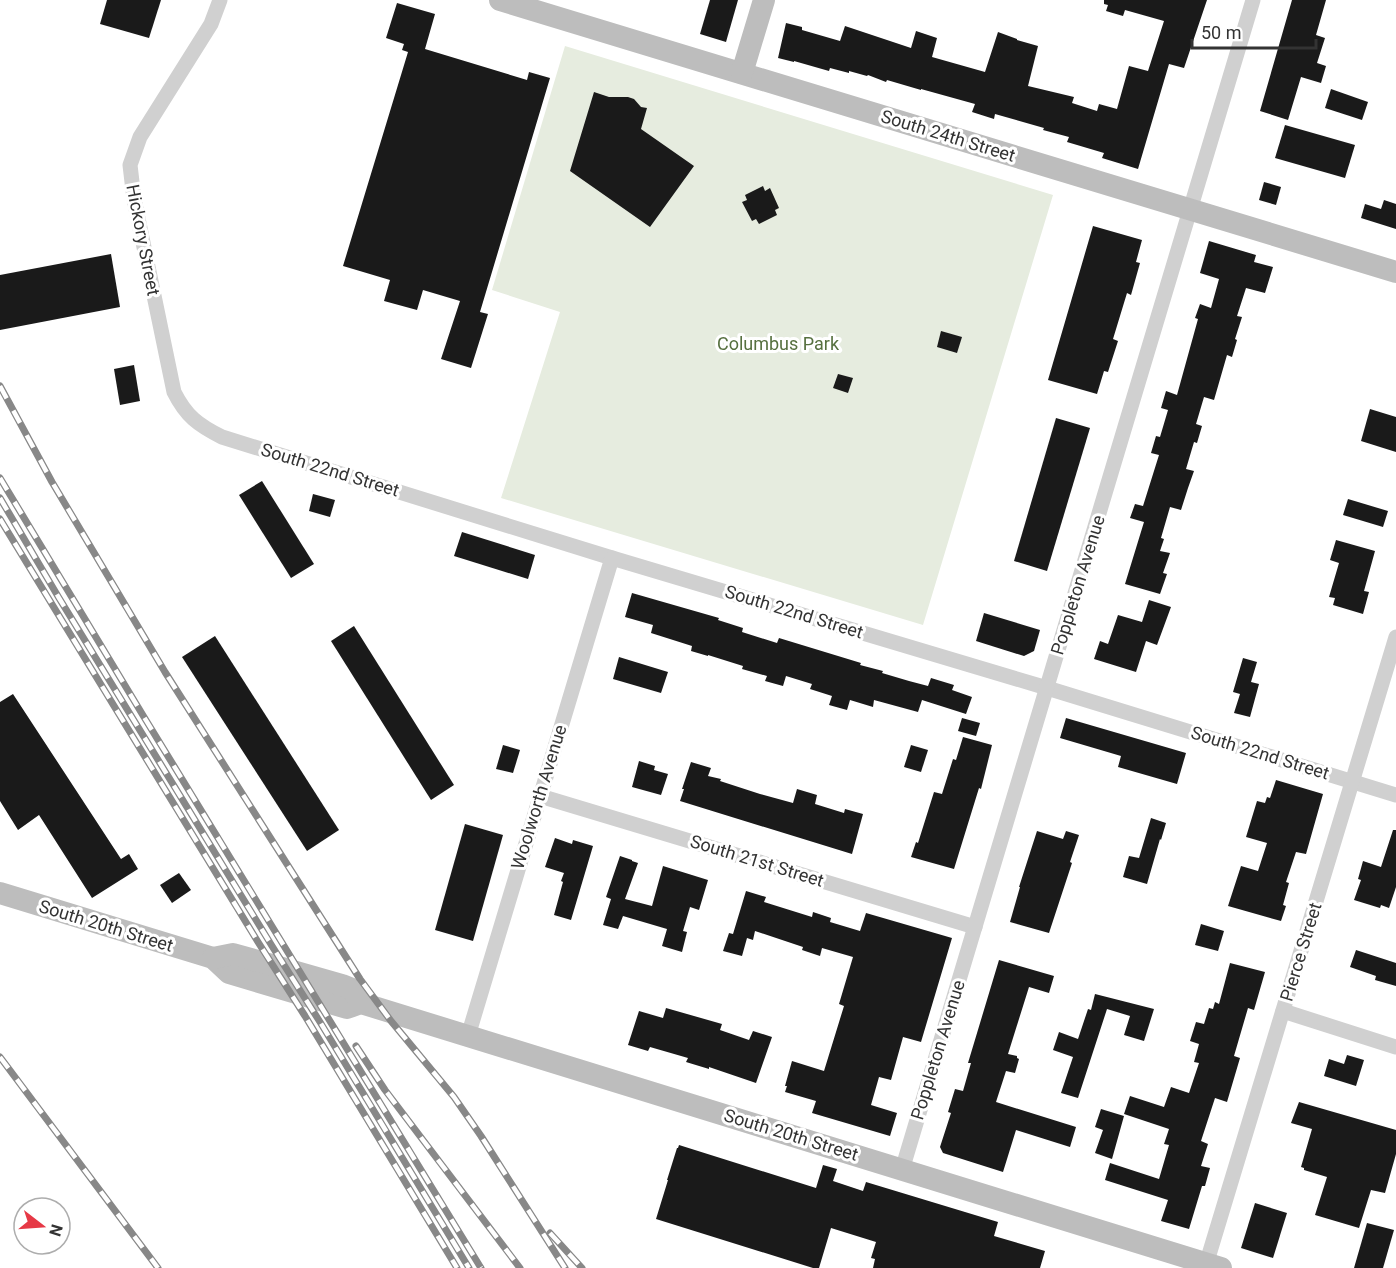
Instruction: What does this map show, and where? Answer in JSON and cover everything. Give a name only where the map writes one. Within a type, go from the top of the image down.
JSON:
[{"type":"street","name":"Hickory Street","points":[[196,422],[180,404],[170,377],[134,199],[130,165],[140,137],[211,24],[220,0]]},
{"type":"street","name":"South 24th Street","points":[[500,0],[1396,272]]},
{"type":"street","points":[[742,73],[764,0]]},
{"type":"street","name":"Poppleton Avenue","points":[[902,1170],[1253,0]]},
{"type":"street","name":"South 22nd Street","points":[[196,422],[204,429],[222,437],[612,558],[1396,795]]},
{"type":"street","name":"Woolworth Avenue","points":[[468,1036],[612,558]]},
{"type":"street","name":"Pierce Street","points":[[1211,1267],[1283,1011],[1396,637]]},
{"type":"street","name":"South 21st Street","points":[[540,796],[975,927]]},
{"type":"street","name":"South 20th Street","points":[[0,893],[213,958],[233,954],[342,985],[352,989],[361,1003],[1211,1267]]},
{"type":"street","points":[[1283,1011],[1396,1047]]},
{"type":"green space","name":"Columbus Park","points":[[565,46],[1053,195],[923,625],[501,498],[560,312],[492,290]]},
{"type":"building","points":[[107,0],[161,0],[149,38],[100,24]]},
{"type":"building","points":[[710,0],[738,0],[726,42],[700,34]]},
{"type":"building","points":[[1104,0],[1207,0],[1184,68],[1169,64],[1138,169],[1102,158],[1104,153],[1067,142],[1069,137],[1043,130],[1044,128],[995,114],[994,119],[972,112],[975,104],[887,80],[886,82],[868,75],[830,68],[829,71],[778,58],[786,23],[840,41],[845,26],[911,48],[916,31],[937,38],[932,57],[985,72],[998,32],[1038,46],[1028,86],[1074,97],[1072,103],[1097,111],[1099,104],[1117,109],[1129,66],[1148,71],[1164,21],[1125,10],[1123,16],[1106,11],[1108,5],[1104,4]]},
{"type":"building","points":[[1292,0],[1326,0],[1316,35],[1325,38],[1317,63],[1326,66],[1321,83],[1301,77],[1288,120],[1260,111]]},
{"type":"building","points":[[397,3],[435,14],[425,49],[527,80],[529,72],[550,78],[480,312],[488,314],[471,368],[441,359],[460,301],[423,290],[417,310],[384,301],[390,280],[343,266],[408,52],[402,50],[404,44],[386,38]]},
{"type":"building","points":[[1331,89],[1368,102],[1362,120],[1325,108]]},
{"type":"building","points":[[594,92],[609,97],[628,97],[634,99],[641,107],[647,108],[641,129],[694,166],[650,227],[570,171]]},
{"type":"building","points":[[1285,125],[1355,145],[1345,178],[1275,158]]},
{"type":"building","points":[[1264,182],[1281,187],[1276,205],[1259,200]]},
{"type":"building","points":[[763,186],[765,191],[770,188],[779,208],[775,210],[777,215],[759,224],[756,219],[752,221],[742,202],[747,200],[745,195]]},
{"type":"building","points":[[1384,200],[1396,204],[1396,229],[1361,218],[1365,204],[1381,209]]},
{"type":"building","points":[[1093,226],[1142,240],[1136,262],[1140,263],[1131,295],[1127,293],[1113,339],[1118,341],[1108,372],[1104,371],[1097,394],[1048,380]]},
{"type":"building","points":[[1209,241],[1256,255],[1254,262],[1273,267],[1265,293],[1246,288],[1237,316],[1242,317],[1232,357],[1227,355],[1214,400],[1204,397],[1196,424],[1202,426],[1197,443],[1194,442],[1186,469],[1194,471],[1181,510],[1170,507],[1161,538],[1164,539],[1160,551],[1170,553],[1163,573],[1167,574],[1160,594],[1125,584],[1144,522],[1130,518],[1135,504],[1143,506],[1159,455],[1151,453],[1156,436],[1160,437],[1168,410],[1161,408],[1166,391],[1177,395],[1200,304],[1211,308],[1219,279],[1200,273]]},
{"type":"building","points":[[111,254],[120,307],[0,330],[0,275]]},
{"type":"building","points":[[941,331],[962,337],[957,353],[937,347]]},
{"type":"building","points":[[134,365],[140,401],[120,405],[114,369]]},
{"type":"building","points":[[838,374],[853,378],[848,393],[833,388]]},
{"type":"building","points":[[1370,409],[1396,417],[1396,452],[1361,441]]},
{"type":"building","points":[[1056,418],[1090,428],[1047,571],[1014,561]]},
{"type":"building","points":[[262,481],[314,564],[291,578],[239,495]]},
{"type":"building","points":[[313,494],[335,500],[330,517],[309,511]]},
{"type":"building","points":[[1348,499],[1388,511],[1383,527],[1343,515]]},
{"type":"building","points":[[462,532],[535,555],[528,579],[454,556]]},
{"type":"building","points":[[1336,540],[1375,551],[1364,591],[1369,592],[1363,614],[1333,605],[1335,598],[1329,597],[1339,563],[1330,560]]},
{"type":"building","points":[[632,593],[719,618],[718,620],[743,628],[742,632],[777,643],[779,638],[861,663],[860,665],[909,681],[928,686],[931,678],[954,685],[952,690],[972,697],[966,714],[922,700],[918,712],[874,700],[873,707],[850,700],[847,710],[829,705],[832,696],[810,689],[812,684],[786,676],[783,686],[765,681],[767,676],[742,669],[743,666],[691,651],[692,646],[651,633],[653,625],[625,617]]},
{"type":"building","points":[[1149,600],[1171,607],[1157,645],[1146,641],[1136,672],[1094,659],[1100,641],[1108,644],[1118,615],[1142,622]]},
{"type":"building","points":[[984,613],[1040,630],[1034,651],[1024,656],[976,641]]},
{"type":"building","points":[[354,626],[454,785],[431,800],[331,641]]},
{"type":"building","points":[[215,636],[339,830],[307,851],[182,657]]},
{"type":"building","points":[[619,657],[668,672],[661,693],[613,679]]},
{"type":"building","points":[[1243,658],[1257,662],[1251,682],[1259,684],[1250,717],[1234,713],[1240,694],[1233,692]]},
{"type":"building","points":[[13,694],[121,859],[129,854],[138,869],[92,898],[39,815],[18,830],[0,801],[0,702]]},
{"type":"building","points":[[962,718],[980,723],[976,736],[958,731]]},
{"type":"building","points":[[1066,718],[1186,753],[1177,784],[1118,767],[1121,756],[1060,738]]},
{"type":"building","points":[[963,737],[992,745],[981,789],[979,788],[954,869],[911,857],[916,842],[918,843],[934,792],[942,794]]},
{"type":"building","points":[[503,745],[520,750],[513,773],[496,769]]},
{"type":"building","points":[[911,745],[928,750],[921,772],[904,767]]},
{"type":"building","points":[[639,761],[655,766],[654,770],[668,774],[661,795],[632,787]]},
{"type":"building","points":[[691,762],[711,768],[708,776],[760,794],[793,803],[797,789],[817,795],[815,804],[844,813],[845,809],[863,814],[852,854],[680,801]]},
{"type":"building","points":[[1276,780],[1323,794],[1306,854],[1296,852],[1286,882],[1289,883],[1283,905],[1286,906],[1281,921],[1228,906],[1241,866],[1258,871],[1267,843],[1246,837],[1257,801],[1265,803],[1267,797],[1270,798]]},
{"type":"building","points":[[1151,818],[1166,823],[1147,884],[1123,877],[1129,856],[1139,858]]},
{"type":"building","points":[[465,824],[503,835],[473,941],[435,930]]},
{"type":"building","points":[[1393,830],[1396,830],[1396,887],[1389,908],[1381,905],[1380,908],[1354,900],[1361,880],[1358,879],[1363,861],[1381,867]]},
{"type":"building","points":[[1037,831],[1063,839],[1066,831],[1079,835],[1049,933],[1010,922]]},
{"type":"building","points":[[555,838],[572,844],[573,840],[593,846],[571,920],[554,915],[564,873],[545,867]]},
{"type":"building","points":[[620,856],[638,863],[625,899],[652,906],[663,866],[708,880],[699,910],[690,907],[683,931],[687,932],[682,952],[662,946],[667,929],[623,916],[618,929],[603,925],[611,899],[606,897]]},
{"type":"building","points":[[179,873],[191,890],[172,903],[160,885]]},
{"type":"building","points":[[746,891],[766,897],[764,902],[812,917],[813,912],[831,918],[830,922],[860,931],[866,913],[952,938],[921,1042],[903,1037],[891,1080],[879,1077],[871,1105],[897,1113],[890,1136],[812,1113],[816,1101],[785,1092],[792,1061],[824,1071],[844,1006],[839,1004],[853,957],[822,948],[820,956],[802,950],[803,947],[755,931],[753,940],[747,938],[742,956],[723,951],[729,933],[733,934]]},
{"type":"building","points":[[1201,924],[1224,931],[1218,951],[1195,945]]},
{"type":"building","points":[[1356,950],[1396,963],[1396,986],[1375,980],[1376,976],[1350,967]]},
{"type":"building","points":[[999,960],[1054,976],[1049,993],[1029,987],[1008,1054],[1017,1056],[1019,1059],[1015,1073],[1006,1071],[996,1102],[1076,1127],[1070,1147],[1016,1130],[1003,1172],[943,1153],[940,1147],[951,1113],[948,1112],[955,1089],[963,1091],[971,1063],[968,1063]]},
{"type":"building","points":[[1230,963],[1265,972],[1254,1010],[1248,1008],[1234,1056],[1240,1058],[1227,1102],[1215,1098],[1201,1141],[1208,1144],[1201,1166],[1210,1168],[1189,1229],[1161,1221],[1168,1200],[1105,1180],[1110,1163],[1159,1179],[1169,1145],[1164,1144],[1169,1129],[1124,1114],[1130,1096],[1164,1107],[1171,1087],[1189,1093],[1199,1063],[1194,1062],[1199,1044],[1190,1041],[1196,1022],[1204,1024],[1209,1008],[1213,1009],[1215,1002],[1219,1004]]},
{"type":"building","points":[[1095,994],[1154,1009],[1144,1041],[1124,1035],[1130,1016],[1107,1009],[1078,1098],[1061,1093],[1073,1057],[1053,1050],[1059,1032],[1078,1039],[1088,1009],[1091,1010]]},
{"type":"building","points":[[666,1008],[722,1024],[720,1030],[749,1040],[753,1031],[772,1037],[756,1083],[709,1067],[709,1069],[686,1062],[688,1058],[650,1047],[648,1051],[628,1045],[639,1011],[663,1018]]},
{"type":"building","points":[[1347,1055],[1364,1060],[1356,1086],[1324,1076],[1329,1059],[1344,1064]]},
{"type":"building","points":[[1299,1102],[1396,1130],[1396,1154],[1385,1193],[1371,1190],[1359,1228],[1315,1215],[1327,1177],[1301,1167],[1312,1129],[1291,1123]]},
{"type":"building","points":[[1101,1109],[1124,1116],[1112,1159],[1095,1153],[1103,1130],[1095,1127]]},
{"type":"building","points":[[679,1145],[816,1188],[823,1165],[837,1169],[833,1181],[863,1191],[866,1182],[998,1222],[994,1236],[1045,1251],[1040,1268],[873,1268],[875,1259],[871,1258],[876,1242],[831,1228],[819,1268],[813,1268],[656,1219]]},
{"type":"building","points":[[1255,1203],[1287,1213],[1273,1258],[1241,1248]]},
{"type":"building","points":[[1367,1223],[1394,1230],[1383,1268],[1354,1268]]},
{"type":"railway","points":[[0,386],[52,482],[165,672],[360,979],[391,1021],[454,1097],[565,1268]]},
{"type":"railway","points":[[0,478],[481,1268]]},
{"type":"railway","points":[[0,498],[469,1268]]},
{"type":"railway","points":[[0,519],[457,1268]]},
{"type":"railway","points":[[356,1046],[385,1090],[520,1268]]},
{"type":"railway","points":[[0,1057],[158,1268]]},
{"type":"railway","points":[[550,1233],[582,1268]]}]
